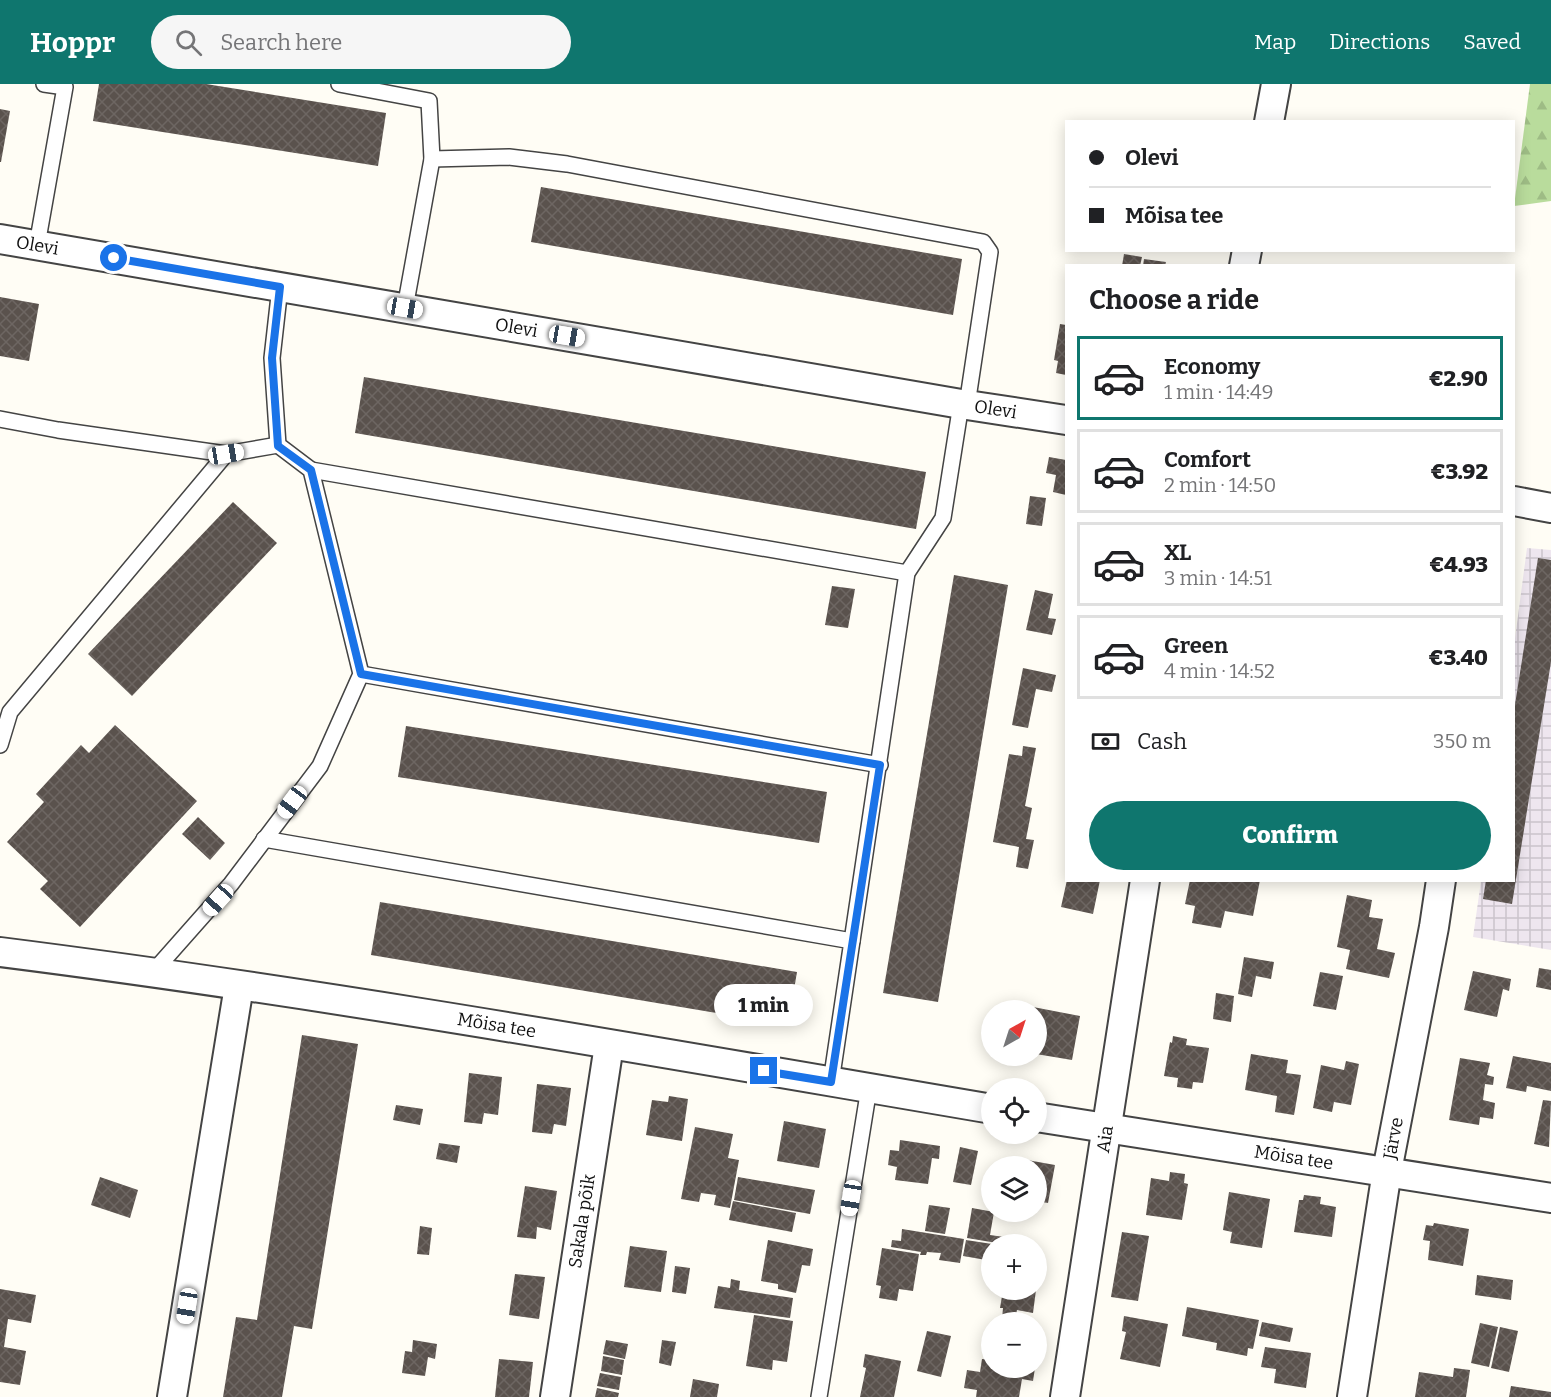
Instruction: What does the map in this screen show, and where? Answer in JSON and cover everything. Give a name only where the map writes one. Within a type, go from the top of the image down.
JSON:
[{"type":"street","points":[[1269,120],[1276,84]]},
{"type":"street","name":"Olevi","points":[[0,239],[964,405],[1065,420]]},
{"type":"street","points":[[1515,501],[1551,508]]},
{"type":"street","name":"Aia","points":[[1065,1397],[1145,882]]},
{"type":"street","name":"Järve","points":[[1352,1397],[1387,1171],[1441,882]]},
{"type":"street","name":"Mõisa tee","points":[[0,952],[154,971],[377,1006],[981,1107]]},
{"type":"street","points":[[172,1397],[239,986]]},
{"type":"street","name":"Sakala põik","points":[[555,1397],[609,1045]]},
{"type":"street","name":"Mõisa tee","points":[[1047,1119],[1551,1198]]},
{"type":"lane","points":[[37,245],[65,86],[44,84]]},
{"type":"lane","points":[[339,84],[429,101],[432,159],[405,308]]},
{"type":"lane","points":[[432,159],[509,157],[567,164],[984,242],[990,252],[943,518],[907,573],[831,1082]]},
{"type":"lane","points":[[278,446],[272,358],[280,287]]},
{"type":"lane","points":[[0,419],[58,430],[226,454],[278,446],[311,470],[907,573]]},
{"type":"lane","points":[[0,745],[10,712],[226,454]]},
{"type":"lane","points":[[154,971],[218,900],[320,766],[361,674],[311,470]]},
{"type":"lane","points":[[361,674],[880,765]]},
{"type":"lane","points":[[264,839],[852,941]]},
{"type":"lane","points":[[819,1397],[869,1088]]},
{"type":"shaded area","points":[[1527,548],[1551,550],[1551,950],[1473,937],[1481,882],[1515,882],[1515,638]]},
{"type":"green space","points":[[1530,84],[1551,84],[1551,201],[1515,206]]},
{"type":"building","points":[[99,84],[206,84],[386,113],[378,166],[93,121]]},
{"type":"building","points":[[0,109],[10,111],[1,162],[0,162]]},
{"type":"building","points":[[541,187],[962,259],[953,315],[531,242]]},
{"type":"building","points":[[1124,254],[1142,257],[1140,264],[1122,264]]},
{"type":"building","points":[[1144,259],[1166,262],[1166,264],[1143,264]]},
{"type":"building","points":[[0,297],[39,304],[29,361],[0,356]]},
{"type":"building","points":[[1060,324],[1065,325],[1065,375],[1056,373],[1058,361],[1054,360]]},
{"type":"building","points":[[364,377],[926,472],[916,529],[355,433]]},
{"type":"building","points":[[1049,457],[1065,460],[1065,495],[1053,492],[1056,475],[1046,473]]},
{"type":"building","points":[[1030,496],[1046,498],[1042,526],[1026,524]]},
{"type":"building","points":[[233,502],[277,543],[132,696],[88,654]]},
{"type":"building","points":[[1538,558],[1551,560],[1551,662],[1512,904],[1483,899],[1486,882],[1515,882],[1515,705]]},
{"type":"building","points":[[954,575],[1008,585],[938,1002],[883,993]]},
{"type":"building","points":[[832,586],[855,589],[848,628],[825,625]]},
{"type":"building","points":[[1035,590],[1053,594],[1048,618],[1056,619],[1052,635],[1026,630]]},
{"type":"building","points":[[1023,668],[1056,675],[1052,692],[1036,689],[1028,728],[1012,725]]},
{"type":"building","points":[[115,725],[197,801],[80,927],[40,889],[48,881],[7,842],[44,802],[36,794],[81,745],[89,753]]},
{"type":"building","points":[[406,726],[827,792],[819,843],[398,777]]},
{"type":"building","points":[[1023,746],[1036,748],[1025,806],[1032,808],[1026,839],[1034,840],[1028,869],[1016,867],[1019,847],[993,842],[1009,754],[1022,756]]},
{"type":"building","points":[[198,817],[225,843],[210,860],[182,834]]},
{"type":"building","points":[[1067,882],[1100,882],[1093,914],[1061,907]]},
{"type":"building","points":[[1190,882],[1260,882],[1253,916],[1225,911],[1221,928],[1192,923],[1195,906],[1185,904]]},
{"type":"building","points":[[1347,895],[1372,900],[1369,917],[1383,919],[1377,949],[1395,953],[1389,978],[1346,969],[1350,950],[1337,947]]},
{"type":"building","points":[[380,902],[797,972],[788,1025],[371,955]]},
{"type":"building","points":[[1244,957],[1274,962],[1271,979],[1256,976],[1252,997],[1238,994]]},
{"type":"building","points":[[1539,968],[1551,970],[1551,990],[1536,987]]},
{"type":"building","points":[[1473,971],[1511,979],[1509,991],[1503,989],[1497,1017],[1464,1010]]},
{"type":"building","points":[[1320,972],[1343,976],[1336,1010],[1313,1006]]},
{"type":"building","points":[[1216,993],[1234,996],[1231,1022],[1213,1019]]},
{"type":"building","points":[[1047,1010],[1080,1016],[1072,1060],[1047,1056]]},
{"type":"building","points":[[302,1035],[358,1044],[312,1329],[294,1326],[282,1397],[223,1397],[236,1317],[257,1320]]},
{"type":"building","points":[[1173,1036],[1187,1039],[1186,1045],[1209,1048],[1203,1083],[1193,1082],[1192,1089],[1177,1087],[1178,1078],[1164,1076]]},
{"type":"building","points":[[1251,1054],[1288,1060],[1286,1073],[1301,1075],[1294,1115],[1275,1112],[1277,1096],[1245,1090]]},
{"type":"building","points":[[1513,1056],[1551,1063],[1551,1091],[1527,1086],[1526,1092],[1506,1088]]},
{"type":"building","points":[[1460,1058],[1490,1063],[1487,1075],[1494,1077],[1493,1085],[1485,1084],[1483,1100],[1495,1103],[1493,1119],[1480,1117],[1479,1125],[1449,1120]]},
{"type":"building","points":[[1346,1061],[1359,1064],[1351,1105],[1334,1102],[1332,1112],[1313,1108],[1321,1065],[1344,1070]]},
{"type":"building","points":[[469,1073],[502,1077],[498,1115],[484,1113],[482,1124],[464,1122]]},
{"type":"building","points":[[537,1084],[571,1088],[566,1126],[554,1124],[552,1134],[532,1132]]},
{"type":"building","points":[[669,1096],[688,1099],[682,1141],[646,1135],[652,1100],[668,1102]]},
{"type":"building","points":[[1543,1100],[1551,1101],[1549,1147],[1534,1144]]},
{"type":"building","points":[[396,1105],[423,1109],[420,1125],[393,1120]]},
{"type":"building","points":[[784,1121],[826,1129],[819,1168],[777,1161]]},
{"type":"building","points":[[695,1127],[733,1134],[728,1158],[739,1160],[730,1208],[714,1205],[716,1195],[701,1193],[699,1202],[681,1199]]},
{"type":"building","points":[[900,1140],[940,1146],[939,1159],[932,1158],[928,1184],[895,1180],[897,1167],[888,1165],[890,1150],[899,1151]]},
{"type":"building","points":[[439,1143],[460,1146],[457,1163],[436,1159]]},
{"type":"building","points":[[960,1147],[978,1151],[971,1185],[953,1182]]},
{"type":"building","points":[[1047,1164],[1055,1165],[1047,1203]]},
{"type":"building","points":[[1170,1172],[1185,1174],[1184,1183],[1188,1184],[1182,1220],[1146,1215],[1151,1178],[1169,1181]]},
{"type":"building","points":[[100,1177],[138,1190],[130,1218],[91,1205]]},
{"type":"building","points":[[738,1177],[815,1190],[810,1214],[734,1200]]},
{"type":"building","points":[[525,1186],[557,1191],[551,1230],[537,1227],[536,1239],[517,1237]]},
{"type":"building","points":[[1229,1192],[1270,1199],[1262,1248],[1230,1243],[1232,1232],[1223,1230]]},
{"type":"building","points":[[1304,1195],[1321,1197],[1320,1204],[1336,1207],[1332,1237],[1294,1232],[1299,1200],[1303,1200]]},
{"type":"building","points":[[733,1201],[796,1213],[792,1232],[729,1220]]},
{"type":"building","points":[[929,1205],[950,1208],[945,1234],[925,1231]]},
{"type":"building","points":[[972,1208],[981,1210],[981,1222],[992,1222],[990,1234],[981,1234],[981,1240],[967,1238]]},
{"type":"building","points":[[1434,1223],[1469,1229],[1463,1266],[1428,1260],[1430,1241],[1423,1240],[1426,1225],[1433,1226]]},
{"type":"building","points":[[420,1226],[432,1228],[429,1255],[417,1254]]},
{"type":"building","points":[[902,1229],[964,1239],[960,1263],[939,1260],[941,1253],[927,1252],[926,1255],[920,1255],[921,1252],[891,1247],[892,1240],[901,1241]]},
{"type":"building","points":[[1122,1232],[1149,1236],[1138,1301],[1111,1297]]},
{"type":"building","points":[[768,1240],[813,1249],[810,1266],[802,1265],[796,1293],[778,1289],[778,1284],[761,1281]]},
{"type":"building","points":[[966,1240],[981,1242],[981,1259],[963,1256]]},
{"type":"building","points":[[630,1246],[667,1251],[661,1292],[624,1287]]},
{"type":"building","points":[[882,1248],[919,1254],[913,1291],[899,1289],[897,1301],[879,1298],[881,1286],[876,1285]]},
{"type":"building","points":[[675,1266],[690,1268],[686,1294],[672,1292]]},
{"type":"building","points":[[515,1274],[545,1277],[539,1319],[509,1315]]},
{"type":"building","points":[[1477,1275],[1513,1280],[1511,1300],[1475,1295]]},
{"type":"building","points":[[731,1279],[740,1281],[739,1290],[793,1298],[790,1318],[714,1308],[718,1286],[730,1288]]},
{"type":"building","points":[[0,1289],[36,1295],[31,1323],[8,1319],[4,1347],[26,1351],[20,1385],[0,1382]]},
{"type":"building","points":[[1001,1300],[1035,1300],[1033,1312],[1017,1310],[1017,1312],[1003,1312],[1003,1308],[1000,1308]]},
{"type":"building","points":[[1187,1307],[1259,1320],[1253,1349],[1248,1348],[1247,1356],[1216,1350],[1217,1343],[1182,1336]]},
{"type":"building","points":[[754,1315],[793,1321],[787,1362],[773,1360],[772,1370],[746,1366]]},
{"type":"building","points":[[1124,1316],[1168,1324],[1160,1367],[1120,1359],[1126,1332],[1122,1331]]},
{"type":"building","points":[[1262,1322],[1293,1328],[1290,1342],[1259,1336]]},
{"type":"building","points":[[1480,1323],[1498,1327],[1489,1367],[1471,1363]]},
{"type":"building","points":[[1500,1327],[1518,1331],[1509,1372],[1491,1368]]},
{"type":"building","points":[[927,1331],[951,1336],[941,1377],[917,1371]]},
{"type":"building","points":[[413,1340],[437,1344],[435,1359],[428,1357],[425,1376],[402,1373],[405,1351],[412,1352]]},
{"type":"building","points":[[606,1340],[628,1344],[625,1359],[603,1354]]},
{"type":"building","points":[[662,1340],[676,1342],[671,1366],[659,1363]]},
{"type":"building","points":[[1265,1347],[1311,1353],[1306,1388],[1274,1383],[1276,1369],[1261,1367]]},
{"type":"building","points":[[865,1354],[901,1361],[894,1397],[860,1397],[866,1368],[863,1367]]},
{"type":"building","points":[[603,1356],[624,1360],[622,1375],[601,1371]]},
{"type":"building","points":[[499,1359],[533,1362],[529,1397],[495,1397]]},
{"type":"building","points":[[981,1366],[981,1378],[1033,1378],[1033,1381],[1022,1379],[1019,1397],[976,1397],[977,1390],[964,1388],[967,1370],[980,1372]]},
{"type":"building","points":[[1454,1368],[1470,1370],[1466,1397],[1415,1397],[1419,1372],[1453,1377]]},
{"type":"building","points":[[600,1373],[621,1377],[619,1390],[597,1386]]},
{"type":"building","points":[[693,1379],[719,1384],[717,1397],[690,1397]]},
{"type":"building","points":[[1511,1386],[1551,1392],[1551,1397],[1509,1397]]},
{"type":"building","points":[[597,1388],[619,1393],[618,1397],[595,1397]]},
{"type":"route","points":[[114,258],[280,287],[272,358],[278,446],[311,470],[361,674],[880,765],[831,1082],[764,1071]]}]
